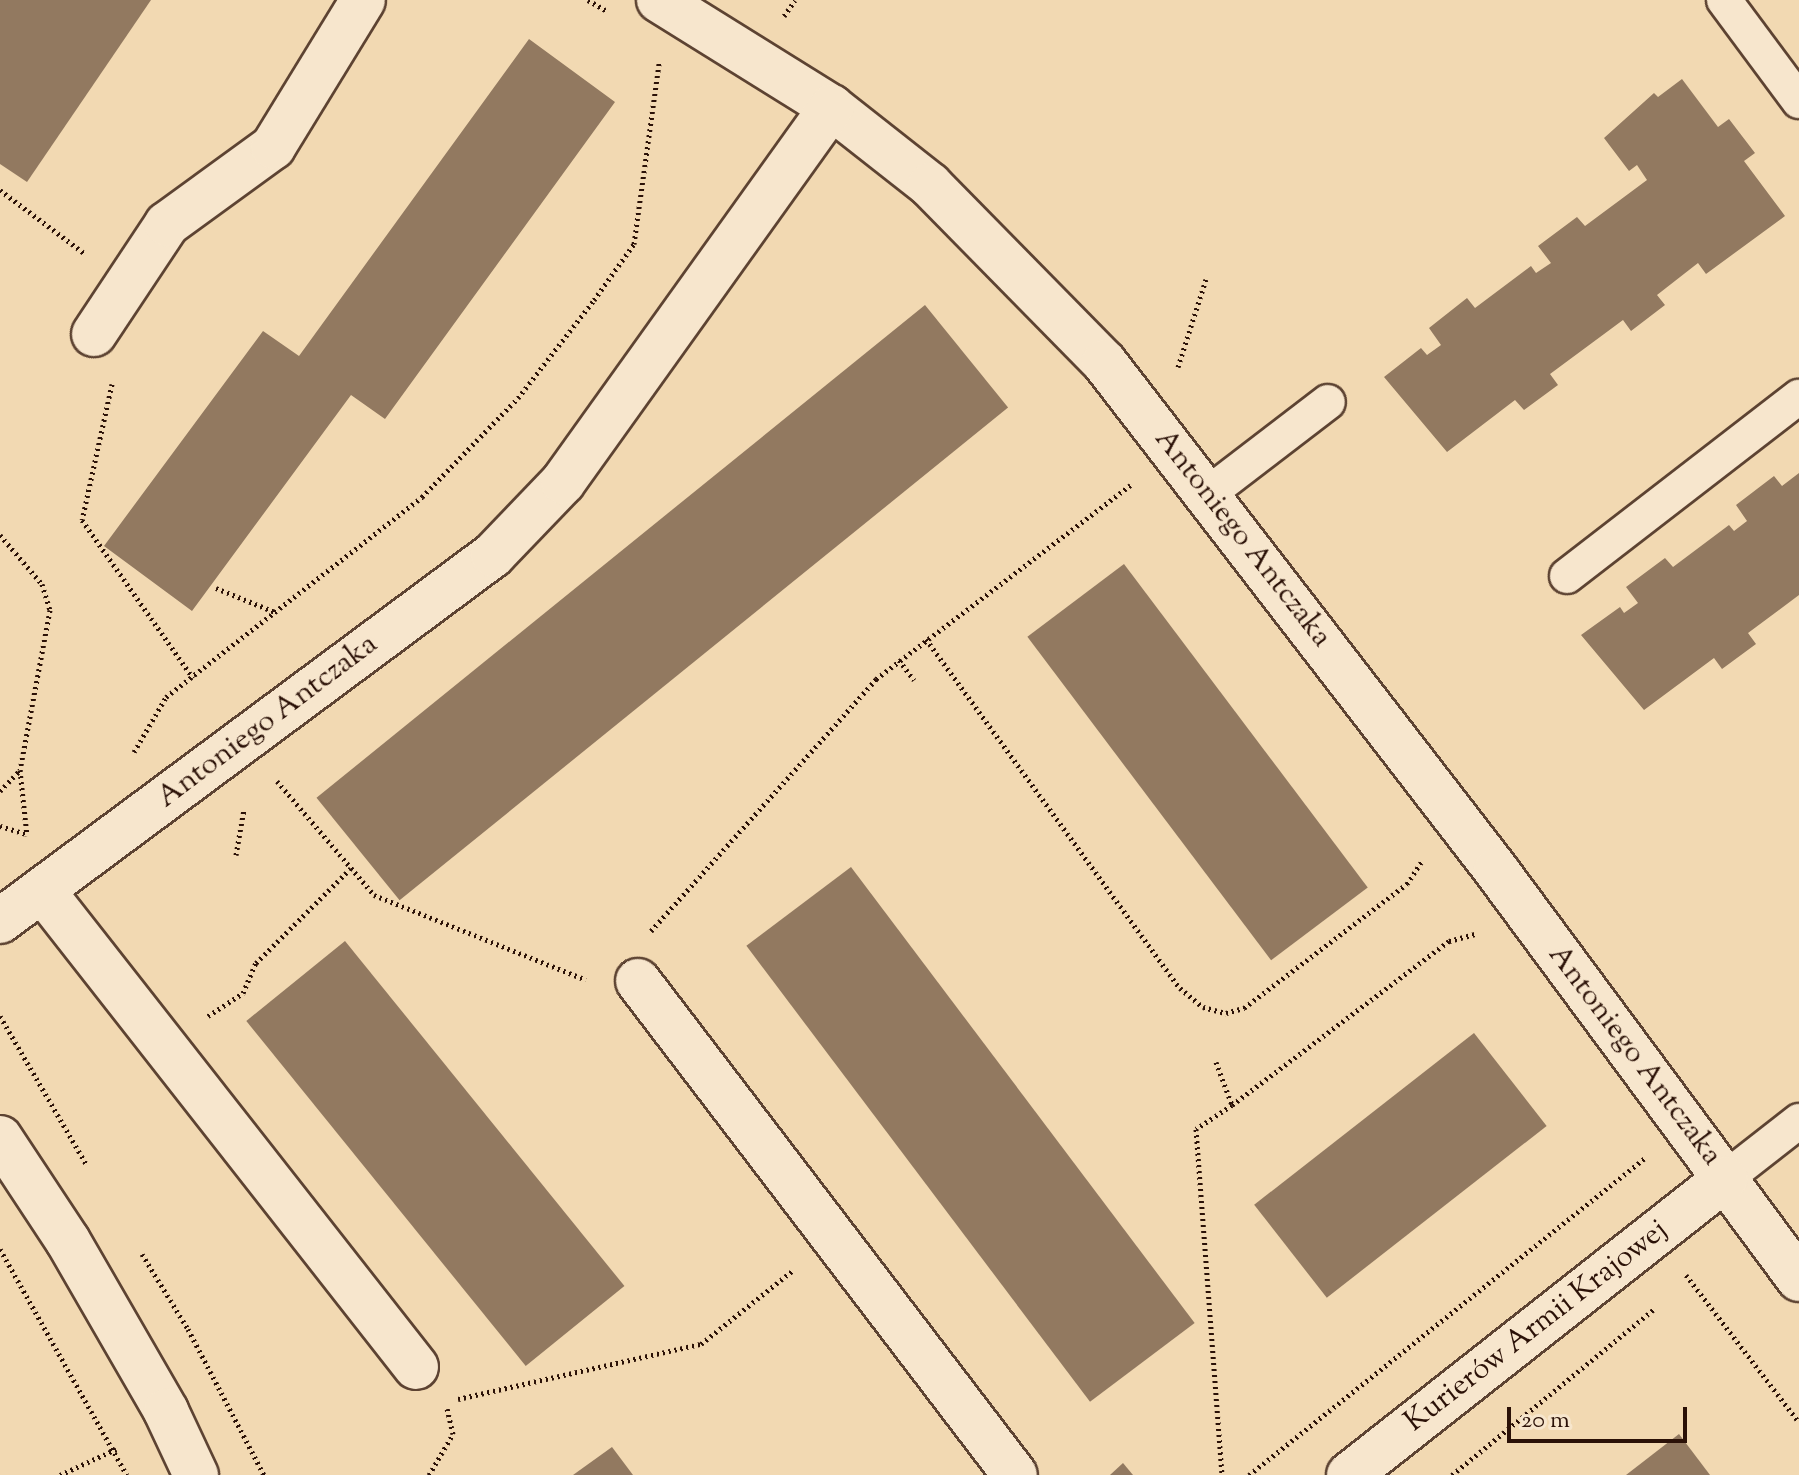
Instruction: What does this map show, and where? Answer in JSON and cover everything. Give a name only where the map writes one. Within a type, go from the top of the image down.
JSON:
[{"type":"street","points":[[94,334],[167,224],[273,147],[363,0]]},
{"type":"street","name":"Antoniego Antczaka","points":[[663,3],[831,107],[930,185],[1016,269],[1104,362],[1208,494],[1799,1279]]},
{"type":"street","name":"Antoniego Antczaka","points":[[0,921],[493,555],[563,482],[831,107]]},
{"type":"street","points":[[42,890],[416,1367]]},
{"type":"street","points":[[625,966],[1015,1475]]},
{"type":"street","points":[[0,1138],[68,1241],[166,1411],[196,1475]]},
{"type":"street","name":"Kurierów Armii Krajowej","points":[[1349,1475],[1725,1179]]},
{"type":"lane","points":[[1724,0],[1799,101]]},
{"type":"lane","points":[[1567,576],[1799,397]]},
{"type":"lane","points":[[1208,494],[1328,402]]},
{"type":"lane","points":[[1725,1179],[1799,1121]]},
{"type":"path","points":[[131,757],[166,697],[422,497],[518,398],[634,244],[663,3]]},
{"type":"path","points":[[0,190],[126,285]]},
{"type":"path","points":[[1187,334],[1206,279]]},
{"type":"path","points":[[94,334],[119,351],[82,520],[193,678]]},
{"type":"path","points":[[243,740],[374,895],[587,980],[625,966],[876,679],[1134,483]]},
{"type":"path","points":[[0,535],[42,584],[50,610],[20,770],[26,834]]},
{"type":"path","points":[[216,588],[275,612]]},
{"type":"path","points":[[926,639],[1180,988],[1203,1007],[1226,1013],[1244,1008],[1407,884],[1427,854]]},
{"type":"path","points":[[899,660],[914,680]]},
{"type":"path","points":[[0,791],[20,770]]},
{"type":"path","points":[[236,855],[246,797]]},
{"type":"path","points":[[0,826],[26,834],[32,841]]},
{"type":"path","points":[[163,1044],[243,993],[256,963],[351,868]]},
{"type":"path","points":[[1222,1475],[1196,1129],[1449,941],[1485,932]]},
{"type":"path","points":[[1216,1062],[1232,1105]]},
{"type":"path","points":[[1249,1475],[1685,1126]]},
{"type":"path","points":[[1616,1181],[1799,1422]]},
{"type":"path","points":[[1677,1288],[1757,1222]]},
{"type":"path","points":[[429,1475],[453,1434],[445,1401],[701,1344],[833,1237]]},
{"type":"path","points":[[0,1249],[116,1449],[127,1475]]},
{"type":"path","points":[[1452,1475],[1666,1298]]},
{"type":"path","points":[[60,1475],[116,1449]]},
{"type":"building","points":[[0,0],[151,0],[27,182],[0,164]]},
{"type":"building","points":[[529,39],[615,102],[385,419],[351,395],[192,611],[104,546],[263,331],[299,356]]},
{"type":"building","points":[[1682,79],[1718,127],[1729,119],[1755,153],[1744,161],[1785,216],[1706,274],[1698,263],[1657,295],[1665,305],[1631,331],[1623,320],[1550,374],[1558,385],[1524,410],[1515,400],[1447,452],[1384,377],[1421,348],[1427,355],[1441,345],[1429,328],[1467,298],[1475,308],[1531,266],[1536,273],[1551,263],[1538,246],[1577,217],[1585,226],[1647,180],[1637,165],[1629,171],[1604,138],[1654,93],[1658,97]]},
{"type":"building","points":[[925,305],[1008,408],[400,900],[316,798]]},
{"type":"building","points":[[1799,473],[1799,595],[1748,633],[1756,644],[1722,669],[1714,658],[1644,710],[1581,635],[1620,607],[1624,613],[1638,603],[1626,587],[1665,558],[1673,567],[1729,525],[1734,531],[1747,521],[1736,505],[1774,476],[1782,486]]},
{"type":"building","points":[[1124,564],[1368,887],[1271,960],[1027,637]]},
{"type":"building","points":[[851,867],[1195,1323],[1090,1402],[746,946]]},
{"type":"building","points":[[345,941],[624,1286],[526,1366],[246,1021]]},
{"type":"building","points":[[1474,1033],[1547,1126],[1327,1298],[1254,1205]]},
{"type":"building","points":[[1679,1434],[1710,1475],[1626,1475]]},
{"type":"building","points":[[612,1447],[633,1475],[573,1475]]},
{"type":"building","points":[[1123,1463],[1133,1475],[1110,1475]]}]
